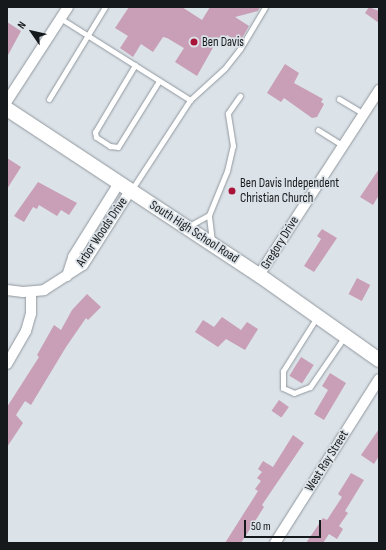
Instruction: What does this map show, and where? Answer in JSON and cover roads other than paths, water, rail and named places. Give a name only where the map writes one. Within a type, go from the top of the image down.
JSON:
[{"type":"street","points":[[7,101],[68,7]]},
{"type":"street","name":"Gregory Drive","points":[[259,275],[362,113],[379,90]]},
{"type":"street","name":"South High School Road","points":[[7,108],[259,275],[379,360]]},
{"type":"street","name":"Arbor Woods Drive","points":[[7,290],[31,292],[44,290],[83,265],[125,187]]},
{"type":"street","points":[[7,364],[26,331],[31,314],[31,292]]},
{"type":"street","name":"West Ray Street","points":[[275,543],[379,379]]},
{"type":"lane","points":[[48,99],[105,7]]},
{"type":"lane","points":[[125,187],[190,100],[225,68],[240,49],[265,7]]},
{"type":"lane","points":[[60,18],[190,100]]},
{"type":"lane","points":[[135,65],[95,132],[96,137],[110,146],[118,147],[159,81]]},
{"type":"lane","points":[[212,244],[209,215],[227,171],[233,146],[228,113],[240,96]]},
{"type":"lane","points":[[339,99],[362,113]]},
{"type":"lane","points":[[318,130],[342,145]]},
{"type":"lane","points":[[187,228],[209,215]]},
{"type":"lane","points":[[318,317],[282,371],[283,388],[294,393],[310,387],[345,336]]},
{"type":"place","name":"Ben Davis","points":[[194,42]]},
{"type":"place","name":"Ben Davis Independent Christian Church","points":[[232,191]]}]
